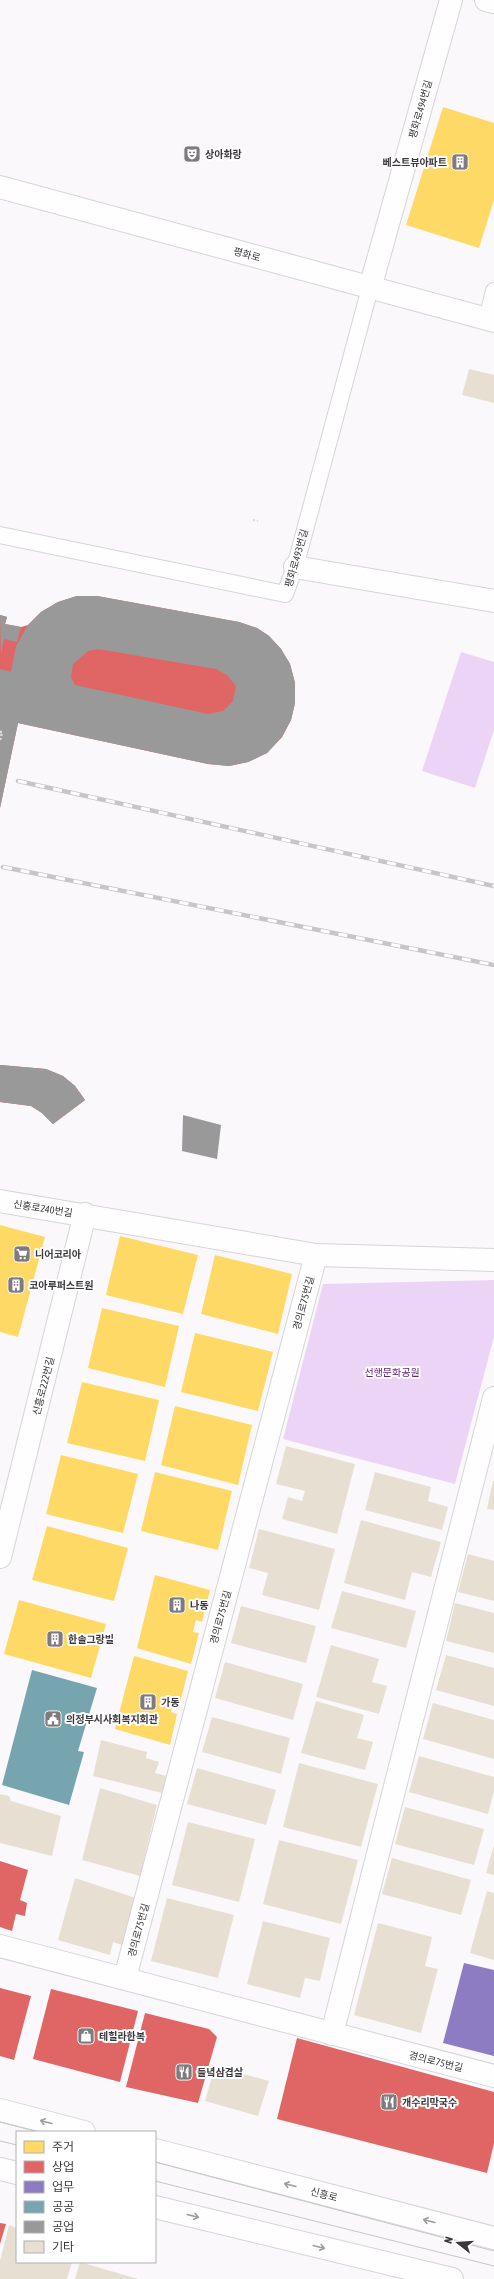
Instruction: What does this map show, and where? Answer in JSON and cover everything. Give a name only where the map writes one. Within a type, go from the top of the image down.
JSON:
[{"type":"street","name":"평화로494번길","points":[[370,288],[451,0]]},
{"type":"street","points":[[486,0],[494,2]]},
{"type":"street","name":"평화로","points":[[0,187],[490,320]]},
{"type":"street","points":[[295,567],[494,601]]},
{"type":"street","name":"신흥로240번길","points":[[0,1201],[85,1214],[316,1255],[494,1260]]},
{"type":"street","name":"신흥로222번길","points":[[0,1557],[85,1214]]},
{"type":"street","name":"경의로75번길","points":[[125,1978],[316,1255]]},
{"type":"street","points":[[332,2034],[494,1398]]},
{"type":"street","name":"경의로75번길","points":[[0,1946],[494,2076]]},
{"type":"street","points":[[0,2110],[80,2131]]},
{"type":"street","name":"신흥로","points":[[156,2150],[494,2238]]},
{"type":"street","points":[[0,2169],[16,2173]]},
{"type":"street","points":[[156,2207],[452,2279]]},
{"type":"lane","name":"평화로493번길","points":[[0,535],[285,594],[295,567],[370,288]]},
{"type":"lane","points":[[490,320],[494,291]]},
{"type":"path","points":[[253,520],[258,521]]},
{"type":"path","points":[[0,732],[2,732],[0,741]]},
{"type":"green space","points":[[461,652],[494,662],[494,730],[475,788],[422,771]]},
{"type":"green space","name":"선행문화공원","points":[[494,1280],[494,1337],[455,1484],[283,1439],[323,1284]]},
{"type":"building: 주거","name":"베스트뷰아파트","points":[[443,107],[494,123],[494,200],[479,248],[406,225]]},
{"type":"building: 주거","name":"코아루퍼스트원","points":[[0,1225],[45,1237],[18,1337],[0,1332]]},
{"type":"building: 주거","points":[[120,1236],[198,1255],[183,1314],[106,1295]]},
{"type":"building: 주거","points":[[215,1255],[292,1274],[278,1334],[201,1314]]},
{"type":"building: 주거","points":[[102,1308],[179,1326],[165,1387],[88,1368]]},
{"type":"building: 주거","points":[[195,1333],[273,1352],[258,1411],[181,1392]]},
{"type":"building: 주거","points":[[82,1382],[159,1400],[145,1461],[67,1443]]},
{"type":"building: 주거","points":[[175,1406],[252,1425],[238,1485],[161,1465]]},
{"type":"building: 주거","points":[[61,1455],[138,1474],[123,1533],[46,1514]]},
{"type":"building: 주거","points":[[155,1472],[232,1491],[218,1550],[141,1531]]},
{"type":"building: 주거","points":[[47,1526],[128,1548],[114,1601],[32,1580]]},
{"type":"building: 주거","name":"나동","points":[[155,1575],[210,1590],[202,1622],[196,1620],[193,1632],[199,1633],[191,1664],[137,1648]]},
{"type":"building: 주거","name":"한솔그랑빌","points":[[19,1600],[106,1624],[91,1678],[4,1654]]},
{"type":"building: 주거","name":"가동","points":[[134,1656],[188,1671],[180,1703],[174,1700],[171,1712],[177,1714],[170,1745],[115,1729]]},
{"type":"building: 상업","points":[[77,596],[97,596],[239,622],[257,628],[269,636],[281,649],[290,664],[295,683],[295,703],[291,720],[282,737],[267,753],[248,762],[229,766],[208,764],[18,723],[0,808],[0,615],[7,617],[5,624],[21,627],[28,625],[41,612],[58,602]]},
{"type":"building: 상업","points":[[0,1065],[46,1069],[63,1076],[75,1086],[85,1100],[53,1124],[42,1113],[31,1106],[0,1102]]},
{"type":"building: 상업","points":[[0,1861],[28,1870],[20,1900],[27,1903],[25,1916],[16,1914],[12,1931],[0,1927]]},
{"type":"building: 상업","points":[[0,1988],[31,1996],[14,2060],[0,2056]]},
{"type":"building: 상업","points":[[51,1989],[138,2011],[120,2082],[33,2059]]},
{"type":"building: 상업","points":[[145,2013],[209,2029],[217,2037],[198,2103],[126,2087]]},
{"type":"building: 상업","points":[[297,2038],[494,2092],[494,2143],[487,2173],[277,2119]]},
{"type":"building: 상업","points":[[0,2223],[6,2224],[0,2244]]},
{"type":"building: 업무","points":[[464,1963],[494,1970],[494,2056],[443,2043]]},
{"type":"building: 공공","name":"의정부시사회복지회관","points":[[32,1670],[97,1688],[78,1751],[84,1752],[69,1805],[2,1785]]},
{"type":"building: 공업","points":[[77,596],[97,596],[239,622],[257,628],[269,636],[281,649],[290,664],[295,683],[295,703],[291,720],[282,737],[267,753],[248,762],[229,766],[208,764],[18,723],[0,808],[0,669],[11,672],[16,646],[28,625],[41,612],[58,602]],"holes":[[[98,649],[216,669],[227,675],[236,686],[233,701],[223,711],[208,714],[75,685],[71,678],[73,664],[88,651]]]},
{"type":"building: 공업","points":[[0,615],[7,617],[5,624],[21,627],[17,642],[4,639],[1,654]]},
{"type":"building: 공업","points":[[0,1065],[46,1069],[63,1076],[75,1086],[85,1100],[53,1124],[42,1113],[31,1106],[0,1102]]},
{"type":"building: 공업","points":[[183,1115],[221,1125],[217,1159],[182,1151]]},
{"type":"building: 기타","points":[[469,369],[494,375],[494,403],[462,395]]},
{"type":"building: 기타","points":[[286,1446],[355,1464],[337,1534],[282,1519],[288,1497],[302,1501],[305,1491],[276,1484]]},
{"type":"building: 기타","points":[[375,1472],[431,1487],[428,1501],[448,1507],[442,1530],[365,1510]]},
{"type":"building: 기타","points":[[494,1481],[494,1510],[487,1509]]},
{"type":"building: 기타","points":[[361,1520],[441,1542],[431,1577],[412,1572],[405,1600],[344,1583]]},
{"type":"building: 기타","points":[[259,1529],[335,1549],[319,1610],[262,1595],[268,1573],[249,1568]]},
{"type":"building: 기타","points":[[468,1554],[494,1561],[494,1601],[458,1592]]},
{"type":"building: 기타","points":[[342,1591],[416,1611],[406,1648],[331,1628]]},
{"type":"building: 기타","points":[[455,1603],[494,1613],[494,1653],[446,1641]]},
{"type":"building: 기타","points":[[241,1606],[316,1626],[306,1663],[231,1643]]},
{"type":"building: 기타","points":[[331,1645],[379,1659],[372,1682],[387,1686],[379,1714],[316,1697]]},
{"type":"building: 기타","points":[[446,1655],[494,1668],[494,1706],[436,1690]]},
{"type":"building: 기타","points":[[225,1662],[303,1684],[293,1720],[215,1698]]},
{"type":"building: 기타","points":[[316,1701],[364,1715],[357,1738],[373,1742],[365,1770],[301,1753]]},
{"type":"building: 기타","points":[[433,1703],[494,1720],[494,1759],[423,1739]]},
{"type":"building: 기타","points":[[212,1717],[290,1738],[281,1774],[202,1752]]},
{"type":"building: 기타","points":[[101,1740],[147,1752],[146,1758],[159,1762],[155,1773],[167,1776],[162,1793],[93,1776]]},
{"type":"building: 기타","points":[[419,1756],[494,1777],[494,1791],[488,1814],[409,1792]]},
{"type":"building: 기타","points":[[299,1763],[378,1784],[361,1847],[283,1827]]},
{"type":"building: 기타","points":[[197,1768],[276,1790],[266,1825],[187,1804]]},
{"type":"building: 기타","points":[[100,1788],[157,1805],[140,1876],[82,1860]]},
{"type":"building: 기타","points":[[0,1794],[9,1796],[11,1801],[61,1816],[52,1856],[0,1843]]},
{"type":"building: 기타","points":[[405,1807],[484,1829],[474,1865],[395,1844]]},
{"type":"building: 기타","points":[[188,1822],[255,1839],[239,1902],[172,1885]]},
{"type":"building: 기타","points":[[279,1840],[358,1860],[341,1924],[263,1904]]},
{"type":"building: 기타","points":[[494,1845],[494,1875],[486,1873]]},
{"type":"building: 기타","points":[[392,1858],[471,1880],[461,1915],[382,1894]]},
{"type":"building: 기타","points":[[75,1878],[136,1898],[122,1945],[113,1942],[110,1955],[58,1940]]},
{"type":"building: 기타","points":[[487,1891],[494,1893],[494,1960],[470,1953]]},
{"type":"building: 기타","points":[[167,1898],[234,1915],[218,1978],[151,1961]]},
{"type":"building: 기타","points":[[263,1921],[330,1938],[320,1981],[305,1978],[300,1998],[247,1984]]},
{"type":"building: 기타","points":[[378,1923],[432,1937],[425,1966],[438,1969],[421,2033],[354,2015]]},
{"type":"building: 기타","points":[[215,2066],[269,2081],[258,2116],[205,2101]]},
{"type":"building: 기타","points":[[9,2225],[16,2228],[16,2263],[72,2263],[67,2279],[0,2279],[0,2261]]},
{"type":"building: 기타","points":[[80,2263],[83,2263],[138,2279],[75,2279]]},
{"type":"tram line","points":[[0,2122],[36,2131]]},
{"type":"tram line","points":[[0,2141],[16,2145]]},
{"type":"tram line","points":[[156,2162],[494,2251]]},
{"type":"tram line","points":[[156,2181],[494,2266]]},
{"type":"railway","points":[[18,781],[494,886]]},
{"type":"railway","points":[[3,867],[494,965]]},
{"type":"place","name":"상아화랑","points":[[192,154]]},
{"type":"place","name":"베스트뷰아파트","points":[[460,162]]},
{"type":"place","name":"니어코리아","points":[[22,1254]]},
{"type":"place","name":"코아루퍼스트원","points":[[16,1285]]},
{"type":"place","name":"나동","points":[[177,1605]]},
{"type":"place","name":"한솔그랑빌","points":[[55,1639]]},
{"type":"place","name":"가동","points":[[148,1702]]},
{"type":"place","name":"의정부시사회복지회관","points":[[53,1719]]},
{"type":"place","name":"테힐라한복","points":[[86,2036]]},
{"type":"place","name":"들녘삼겹살","points":[[184,2072]]},
{"type":"place","name":"개수리막국수","points":[[389,2102]]}]
